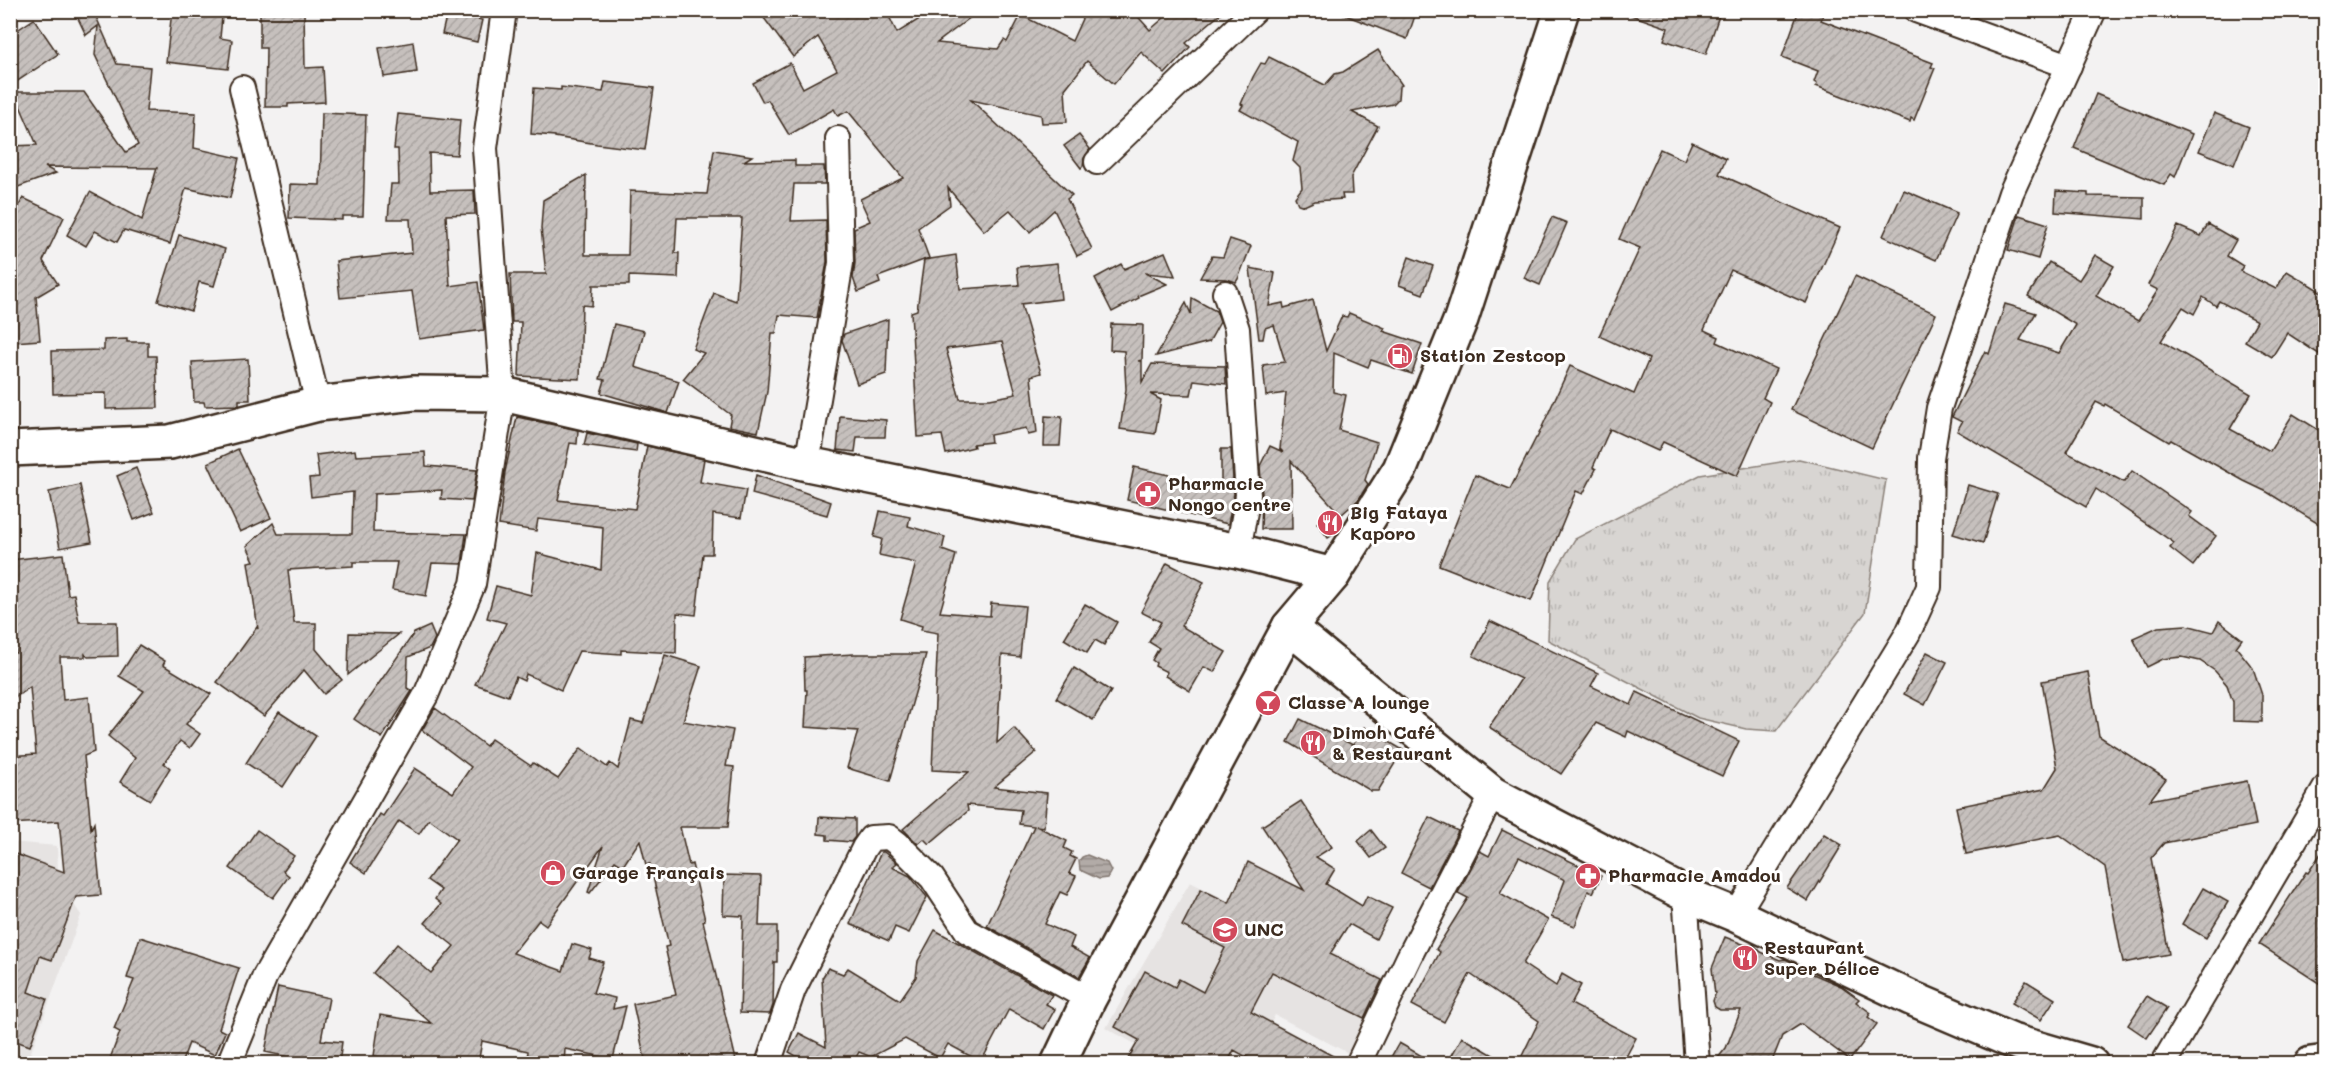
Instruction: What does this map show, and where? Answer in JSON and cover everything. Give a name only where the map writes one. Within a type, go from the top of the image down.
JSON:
[{"type":"street","points":[[229,1064],[265,976],[426,695],[473,584],[503,394],[485,148],[504,10]]},
{"type":"street","points":[[1097,162],[1255,10]]},
{"type":"street","points":[[1058,1064],[1089,999],[1288,627],[1333,574],[1400,469],[1461,320],[1562,10]]},
{"type":"street","points":[[1916,10],[2069,66]]},
{"type":"street","points":[[1736,915],[1908,633],[1929,587],[1931,458],[1939,408],[2011,193],[2094,10]]},
{"type":"street","points":[[242,88],[318,404]]},
{"type":"street","points":[[807,464],[841,263],[838,139]]},
{"type":"street","points":[[1225,293],[1237,329],[1248,495],[1238,550]]},
{"type":"street","points":[[10,449],[170,442],[318,404],[414,393],[503,394],[807,464],[1238,550],[1333,574]]},
{"type":"street","points":[[1288,627],[1493,794],[1685,894],[1736,915],[1911,998],[2012,1041],[2091,1064]]},
{"type":"street","points":[[2163,1064],[2325,787]]},
{"type":"street","points":[[1358,1064],[1409,957],[1493,794]]},
{"type":"street","points":[[768,1064],[793,990],[864,848],[871,838],[880,836],[889,837],[898,844],[932,878],[967,931],[1089,999]]},
{"type":"street","points":[[1685,894],[1697,1064]]},
{"type":"street","points":[[2311,1064],[2325,1062]]},
{"type":"shaded area","points":[[10,842],[57,846],[59,898],[73,903],[81,915],[27,1063],[11,1063]]},
{"type":"shaded area","points":[[1087,855],[1107,863],[1111,871],[1107,878],[1099,879],[1080,870],[1079,861]]},
{"type":"shaded area","name":"UNC","points":[[1190,882],[1387,979],[1350,1054],[1275,1015],[1254,1057],[1240,1051],[1233,1063],[1170,1063],[1106,1028]]},
{"type":"green space","points":[[1799,459],[1886,480],[1865,613],[1776,731],[1746,729],[1698,718],[1548,640],[1550,581],[1575,539],[1700,475]]},
{"type":"building","points":[[74,10],[93,10],[117,64],[150,67],[146,111],[196,113],[194,148],[239,158],[230,198],[186,188],[170,244],[124,230],[117,242],[95,231],[86,246],[67,235],[90,192],[142,220],[157,168],[45,167],[56,173],[10,190],[10,146],[37,145],[14,92],[84,92],[126,152],[138,145],[95,55],[98,26],[86,35]]},
{"type":"building","points":[[260,10],[304,10],[305,68],[323,67],[325,102],[288,104],[288,107],[265,107],[266,48],[260,48]]},
{"type":"building","points":[[758,10],[886,10],[897,33],[934,10],[980,10],[937,43],[998,49],[1004,40],[1007,42],[1021,15],[1072,41],[1086,10],[1132,10],[1150,30],[1173,10],[1225,10],[1186,43],[1190,47],[1165,74],[1141,52],[1114,84],[1087,61],[1065,89],[1067,122],[1042,123],[1041,115],[971,100],[1072,195],[1067,199],[1092,249],[1077,256],[1054,210],[1030,232],[1010,210],[984,231],[948,188],[950,205],[918,228],[929,258],[878,277],[880,283],[858,292],[853,278],[854,228],[870,221],[860,199],[903,178],[848,111],[838,116],[834,109],[789,135],[768,100],[763,102],[753,83],[790,63],[803,88],[837,70],[818,37],[793,57]]},
{"type":"building","points":[[1337,10],[1417,10],[1407,39],[1337,12]]},
{"type":"building","points":[[1625,10],[1721,10],[1706,54],[1664,40],[1668,28],[1625,13]]},
{"type":"building","points":[[1799,10],[1808,10],[1823,16],[1821,20],[1933,63],[1931,67],[1935,68],[1914,120],[1911,118],[1910,122],[1816,86],[1814,82],[1818,71],[1782,57]]},
{"type":"building","points":[[172,11],[222,17],[220,38],[232,40],[228,69],[166,62]]},
{"type":"building","points":[[447,12],[482,20],[477,42],[442,34]]},
{"type":"building","points":[[34,19],[58,54],[10,86],[10,35]]},
{"type":"building","points":[[413,42],[417,72],[384,77],[379,48]]},
{"type":"building","points":[[1378,50],[1402,85],[1399,87],[1398,99],[1393,104],[1352,112],[1378,126],[1351,177],[1352,194],[1342,194],[1343,199],[1315,201],[1304,206],[1298,204],[1295,197],[1302,188],[1300,168],[1293,161],[1298,142],[1240,110],[1253,77],[1261,63],[1265,64],[1269,57],[1325,85],[1335,74],[1343,72]]},
{"type":"building","points":[[605,82],[654,88],[645,150],[531,134],[534,88],[561,90],[561,87],[603,92]]},
{"type":"building","points":[[2096,94],[2192,134],[2175,177],[2171,174],[2164,185],[2074,148]]},
{"type":"building","points":[[322,113],[366,115],[363,216],[342,216],[342,220],[289,218],[290,184],[320,185]]},
{"type":"building","points":[[2214,113],[2249,127],[2234,165],[2199,151]]},
{"type":"building","points":[[398,114],[460,120],[457,155],[429,153],[430,191],[474,190],[475,214],[446,215],[450,286],[478,282],[484,330],[419,339],[412,291],[340,298],[336,261],[412,253],[410,219],[388,219],[391,184],[399,184],[398,149],[394,149]]},
{"type":"building","points":[[1079,135],[1090,149],[1081,168],[1064,146]]},
{"type":"building","points":[[1692,142],[1726,158],[1719,174],[1840,228],[1806,303],[1731,270],[1704,330],[1719,337],[1717,342],[1776,369],[1763,398],[1770,402],[1737,476],[1663,442],[1658,451],[1610,429],[1593,467],[1596,469],[1583,494],[1576,491],[1531,601],[1439,565],[1475,475],[1510,489],[1537,438],[1570,366],[1634,394],[1649,359],[1599,336],[1640,248],[1619,239],[1660,149],[1684,160]]},
{"type":"building","points":[[714,150],[752,156],[744,161],[795,160],[795,166],[824,166],[825,184],[794,184],[791,221],[826,220],[827,262],[817,318],[779,315],[776,333],[772,333],[767,392],[758,432],[729,426],[731,415],[683,379],[704,353],[693,349],[714,293],[736,301],[742,218],[677,218],[675,253],[679,253],[678,278],[629,276],[629,285],[593,285],[592,306],[582,305],[580,379],[519,376],[521,322],[512,322],[510,274],[546,274],[541,228],[543,200],[586,175],[585,255],[628,255],[630,191],[707,194]]},
{"type":"building","points":[[1904,190],[1957,213],[1936,260],[1883,236]]},
{"type":"building","points":[[2056,191],[2088,193],[2088,196],[2144,197],[2144,219],[2055,212]]},
{"type":"building","points":[[23,198],[64,217],[43,261],[58,284],[36,297],[40,340],[14,342],[10,307],[10,223]]},
{"type":"building","points":[[2019,215],[2048,224],[2038,259],[2008,250]]},
{"type":"building","points":[[1552,217],[1567,223],[1540,285],[1524,278]]},
{"type":"building","points":[[2208,224],[2236,240],[2227,256],[2243,266],[2240,271],[2276,289],[2287,271],[2325,294],[2325,358],[2287,333],[2272,357],[2245,341],[2257,321],[2219,301],[2216,306],[2203,297],[2194,314],[2183,307],[2161,341],[2251,394],[2230,429],[2270,451],[2293,414],[2325,434],[2325,528],[2267,492],[2171,440],[2169,442],[2105,404],[2104,406],[2096,402],[2066,452],[2124,482],[2132,471],[2192,512],[2189,516],[2216,536],[2193,566],[2170,548],[2174,543],[2096,489],[2086,507],[1957,431],[1962,422],[1952,417],[1985,351],[1989,354],[2005,304],[2036,313],[2020,340],[2059,353],[2076,325],[2028,296],[2049,262],[2079,280],[2095,255],[2114,266],[2096,296],[2138,321],[2158,290],[2148,285],[2178,226],[2201,236]]},
{"type":"building","points":[[179,235],[225,249],[214,286],[199,282],[191,311],[158,301]]},
{"type":"building","points":[[1230,239],[1251,246],[1236,282],[1227,279],[1200,278],[1212,256],[1223,257]]},
{"type":"building","points":[[1165,252],[1175,276],[1145,273],[1167,284],[1138,296],[1139,298],[1112,312],[1095,278],[1121,264],[1124,269]]},
{"type":"building","points":[[956,255],[960,289],[1019,285],[1017,267],[1057,263],[1061,299],[1021,304],[1041,373],[1031,376],[1037,433],[1028,435],[1026,428],[990,435],[991,442],[973,444],[974,447],[946,454],[942,435],[918,437],[911,312],[917,310],[924,260]],"holes":[[[1002,342],[1016,394],[990,399],[960,399],[946,349]]]},
{"type":"building","points":[[1409,257],[1433,266],[1423,294],[1399,285]]},
{"type":"building","points":[[1250,268],[1275,273],[1269,306],[1283,303],[1284,308],[1313,300],[1326,351],[1342,316],[1347,317],[1349,313],[1385,328],[1383,331],[1422,344],[1412,374],[1371,360],[1368,367],[1334,353],[1333,392],[1346,395],[1339,430],[1377,442],[1365,480],[1368,484],[1359,499],[1341,515],[1291,461],[1292,529],[1261,529],[1260,466],[1270,446],[1283,452],[1280,449],[1286,393],[1266,396],[1263,365],[1285,362],[1274,325],[1265,328],[1263,339],[1259,339]]},
{"type":"building","points":[[1855,276],[1936,314],[1872,448],[1791,410]]},
{"type":"building","points":[[1192,298],[1216,311],[1220,322],[1209,342],[1156,356],[1186,303],[1191,314]]},
{"type":"building","points":[[888,319],[886,374],[857,384],[842,340],[844,334]]},
{"type":"building","points":[[614,324],[644,331],[635,367],[679,381],[668,413],[601,393],[605,380],[600,379]]},
{"type":"building","points":[[1111,324],[1143,325],[1142,360],[1138,361],[1142,361],[1142,382],[1152,364],[1225,366],[1226,384],[1194,380],[1191,395],[1150,394],[1161,400],[1155,434],[1120,429],[1126,389],[1124,351],[1110,350]]},
{"type":"building","points":[[127,339],[127,342],[148,342],[148,356],[156,356],[158,408],[106,409],[106,393],[53,394],[52,351],[104,350],[104,340]]},
{"type":"building","points":[[248,359],[250,400],[239,400],[239,405],[205,406],[204,402],[194,402],[192,362]]},
{"type":"building","points":[[840,416],[886,420],[885,437],[857,437],[855,452],[837,450]]},
{"type":"building","points":[[1045,416],[1062,417],[1060,446],[1044,446]]},
{"type":"building","points":[[517,417],[578,430],[577,444],[570,443],[558,500],[635,509],[647,446],[704,459],[700,482],[746,490],[741,518],[713,514],[712,554],[703,554],[696,615],[677,613],[676,653],[621,650],[621,654],[579,651],[561,690],[526,674],[524,681],[516,677],[508,696],[475,684],[506,623],[487,618],[496,586],[531,595],[537,553],[601,570],[603,527],[538,519],[536,531],[499,525],[505,472]]},
{"type":"building","points":[[587,433],[637,444],[636,452],[584,445]]},
{"type":"building","points":[[238,449],[271,518],[240,532],[208,463]]},
{"type":"building","points":[[1221,449],[1231,449],[1234,494],[1228,524],[1127,500],[1134,467],[1221,487]]},
{"type":"building","points":[[355,450],[356,456],[425,452],[426,466],[477,470],[472,501],[441,499],[442,490],[374,494],[373,532],[466,534],[462,564],[432,563],[426,596],[392,590],[397,562],[353,562],[353,566],[288,570],[294,623],[316,623],[316,649],[342,680],[324,694],[304,670],[264,716],[217,682],[257,627],[258,629],[248,562],[254,561],[247,546],[273,523],[278,534],[352,534],[353,492],[311,497],[309,478],[319,477],[316,455]]},
{"type":"building","points":[[136,468],[154,512],[134,520],[117,476]]},
{"type":"building","points":[[756,475],[831,502],[827,515],[752,494]]},
{"type":"building","points":[[80,485],[92,542],[60,548],[49,492]]},
{"type":"building","points":[[1968,485],[1998,494],[1983,543],[1953,534]]},
{"type":"building","points":[[880,511],[910,517],[908,526],[945,537],[942,550],[956,555],[940,612],[990,616],[991,603],[1025,606],[1020,657],[1002,655],[997,743],[1014,728],[1036,752],[994,787],[1047,793],[1044,827],[1036,826],[1067,841],[1064,848],[1072,852],[1070,856],[1076,859],[1069,873],[1076,876],[1067,895],[1060,892],[1045,924],[1074,937],[1070,947],[1090,958],[1079,977],[987,926],[1034,826],[1019,824],[1021,810],[967,805],[968,811],[929,844],[924,839],[918,844],[903,829],[969,772],[932,770],[938,633],[921,630],[922,626],[900,619],[916,563],[879,555],[882,539],[874,537]]},
{"type":"building","points":[[1333,511],[1343,524],[1339,531],[1328,538],[1317,523]]},
{"type":"building","points":[[63,554],[68,595],[74,594],[79,622],[117,622],[118,656],[88,657],[85,654],[85,657],[60,657],[63,700],[89,697],[94,752],[84,756],[91,829],[94,823],[101,895],[76,897],[52,960],[40,956],[28,992],[47,999],[30,1046],[10,1039],[10,852],[64,872],[59,821],[10,824],[10,756],[36,754],[30,687],[10,701],[10,653],[16,653],[10,616],[10,560]]},
{"type":"building","points":[[1167,563],[1204,582],[1181,626],[1226,652],[1214,672],[1204,667],[1190,691],[1165,676],[1167,672],[1155,666],[1156,663],[1152,660],[1159,648],[1149,642],[1161,622],[1141,612]]},
{"type":"building","points":[[1085,604],[1117,622],[1104,645],[1095,640],[1087,653],[1064,639]]},
{"type":"building","points":[[1490,621],[1598,673],[1591,686],[1631,705],[1637,692],[1739,741],[1722,776],[1628,731],[1626,737],[1596,723],[1561,774],[1489,727],[1521,679],[1473,656]]},
{"type":"building","points":[[2219,621],[2242,639],[2236,647],[2253,668],[2262,695],[2262,722],[2233,721],[2233,702],[2227,685],[2215,671],[2200,661],[2182,657],[2163,659],[2147,667],[2133,638],[2158,627],[2186,625],[2213,632]]},
{"type":"building","points":[[430,626],[435,638],[430,648],[408,657],[407,688],[412,691],[382,738],[354,719],[414,633]]},
{"type":"building","points":[[349,633],[399,634],[348,675]]},
{"type":"building","points":[[139,645],[165,661],[163,665],[211,694],[186,724],[200,734],[190,748],[180,741],[164,763],[170,768],[150,800],[120,782],[135,758],[108,736],[144,691],[119,676]]},
{"type":"building","points":[[1927,652],[1947,662],[1925,705],[1904,694]]},
{"type":"building","points":[[926,654],[890,781],[847,768],[858,731],[805,727],[807,690],[805,690],[804,657]]},
{"type":"building","points":[[665,655],[701,666],[683,721],[733,730],[726,766],[734,767],[728,827],[680,827],[689,865],[692,864],[737,1064],[646,1064],[633,1004],[676,995],[665,947],[669,946],[650,864],[646,865],[640,840],[623,866],[615,861],[590,893],[588,892],[603,846],[546,925],[539,920],[513,953],[563,971],[572,944],[592,950],[589,958],[603,962],[593,993],[615,998],[613,1009],[626,1006],[613,1059],[565,1049],[564,1064],[527,1064],[528,1051],[482,1041],[478,1064],[420,1064],[374,1056],[380,1015],[431,1023],[373,973],[397,944],[431,973],[454,946],[425,923],[441,904],[435,899],[441,890],[427,880],[457,839],[429,819],[419,834],[399,821],[366,873],[350,862],[380,814],[383,816],[415,768],[453,793],[471,767],[422,730],[435,708],[486,746],[491,739],[531,766],[533,763],[558,779],[581,748],[607,767],[610,763],[618,769],[631,720],[643,723]]},
{"type":"building","points":[[1074,668],[1111,691],[1093,720],[1056,698]]},
{"type":"building","points":[[2088,672],[2099,736],[2166,779],[2150,800],[2247,781],[2256,825],[2164,843],[2151,858],[2169,954],[2123,963],[2105,867],[2060,835],[1966,854],[1956,807],[2044,789],[2057,768],[2042,681]]},
{"type":"building","points":[[279,712],[316,736],[283,787],[246,763]]},
{"type":"building","points":[[1300,719],[1353,745],[1364,727],[1403,750],[1378,791],[1371,791],[1288,742]]},
{"type":"building","name":"UNC","points":[[1301,801],[1332,847],[1316,857],[1335,869],[1326,884],[1362,906],[1367,896],[1392,908],[1376,939],[1349,924],[1330,954],[1382,980],[1364,1018],[1272,972],[1251,1012],[1344,1064],[1259,1064],[1234,1050],[1227,1064],[1125,1064],[1139,1040],[1115,1027],[1145,971],[1175,987],[1179,979],[1203,992],[1225,948],[1182,926],[1201,889],[1229,903],[1248,862],[1304,890],[1262,826]]},
{"type":"building","points":[[819,817],[855,819],[855,837],[851,842],[827,840],[827,835],[818,834]]},
{"type":"building","points":[[1429,817],[1458,831],[1429,887],[1401,873]]},
{"type":"building","points":[[257,830],[294,856],[283,871],[289,876],[273,898],[230,868]]},
{"type":"building","points":[[1371,830],[1385,848],[1371,858],[1358,841]]},
{"type":"building","points":[[1502,830],[1601,876],[1593,893],[1588,891],[1575,926],[1551,917],[1565,880],[1519,857],[1500,893],[1548,920],[1523,964],[1556,986],[1562,974],[1581,985],[1571,1004],[1636,1038],[1622,1064],[1518,1064],[1539,1021],[1470,974],[1444,1022],[1412,1005],[1440,952],[1436,949],[1468,898],[1458,893],[1480,851],[1489,856]]},
{"type":"building","points":[[1824,834],[1842,845],[1808,901],[1787,888]]},
{"type":"building","points":[[2325,847],[2325,987],[2259,944]]},
{"type":"building","points":[[881,852],[897,863],[892,867],[910,876],[927,897],[909,933],[895,927],[889,941],[850,924]]},
{"type":"building","points":[[724,875],[761,876],[759,926],[777,926],[777,962],[774,962],[773,1005],[770,1014],[740,1013],[743,916],[723,915]]},
{"type":"building","points":[[2203,888],[2228,902],[2206,938],[2182,924]]},
{"type":"building","points":[[935,930],[1052,995],[1046,1004],[1055,1009],[1044,1029],[1009,1009],[981,1062],[948,1044],[940,1058],[905,1039],[871,1057],[859,1052],[854,1061],[858,1064],[810,1064],[789,1052],[799,1033],[826,1047],[822,978],[828,968],[843,974],[848,968],[900,1000],[916,977],[918,961]]},
{"type":"building","points":[[140,937],[239,968],[219,1029],[225,1032],[215,1055],[189,1043],[181,1064],[108,1064],[120,1032],[114,1029],[134,980],[127,978]]},
{"type":"building","points":[[1725,937],[1745,945],[1754,945],[1761,952],[1797,964],[1799,968],[1841,986],[1859,999],[1856,1002],[1871,1013],[1868,1017],[1877,1024],[1850,1060],[1801,1024],[1782,1036],[1771,1064],[1713,1064],[1726,1048],[1741,1010],[1720,1010],[1715,1007],[1713,1001],[1715,995],[1712,968]]},
{"type":"building","points":[[2026,981],[2055,999],[2041,1020],[2012,1003]]},
{"type":"building","points":[[278,987],[329,998],[321,1040],[342,1042],[339,1064],[321,1064],[265,1052]]},
{"type":"building","points":[[2147,996],[2167,1008],[2147,1038],[2128,1025]]},
{"type":"building","points":[[1462,1037],[1509,1064],[1447,1064]]},
{"type":"building","points":[[1399,1043],[1436,1064],[1387,1064]]},
{"type":"place","name":"Station Zestcop","points":[[1400,356]]},
{"type":"place","name":"Pharmacie Nongo centre","points":[[1148,494]]},
{"type":"place","name":"Big Fataya Kaporo","points":[[1330,523]]},
{"type":"place","name":"Classe A lounge","points":[[1268,703]]},
{"type":"place","name":"Dimoh Café & Restaurant","points":[[1313,743]]},
{"type":"place","name":"Garage Français","points":[[553,873]]},
{"type":"place","name":"Pharmacie Amadou","points":[[1588,876]]},
{"type":"place","name":"UNC","points":[[1225,930]]},
{"type":"place","name":"Restaurant Super Délice","points":[[1745,958]]}]
